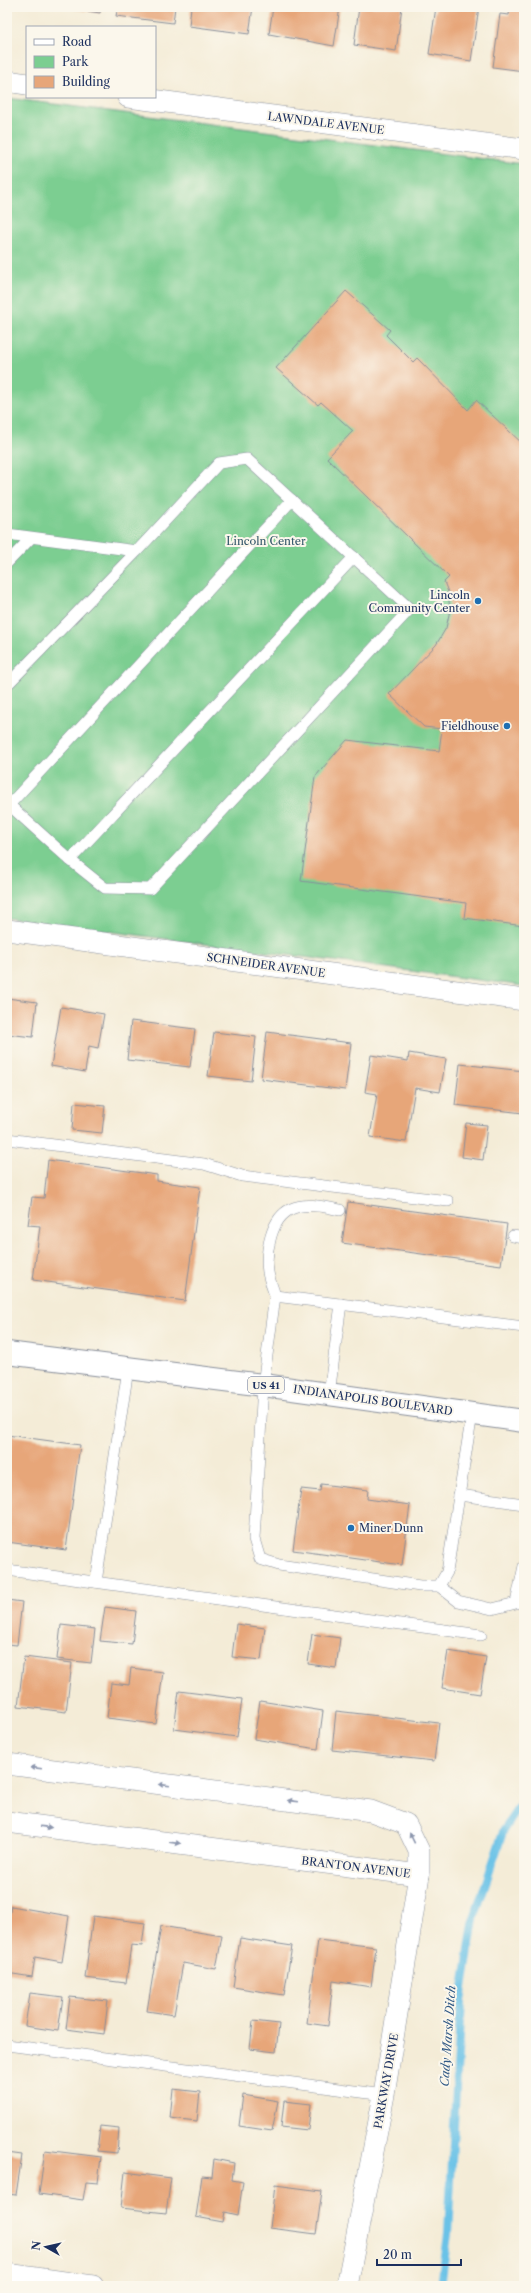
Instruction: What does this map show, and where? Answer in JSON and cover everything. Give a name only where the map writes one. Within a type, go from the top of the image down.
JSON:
[{"type":"highway","name":"INDIANAPOLIS BOULEVARD","points":[[7,1353],[263,1385],[524,1422]]},
{"type":"street","points":[[7,81],[26,84]]},
{"type":"street","name":"LAWNDALE AVENUE","points":[[136,98],[524,149]]},
{"type":"street","name":"SCHNEIDER AVENUE","points":[[7,930],[524,1000]]},
{"type":"street","name":"BRANTON AVENUE","points":[[7,1764],[371,1812],[406,1824],[419,1851],[419,1875],[7,1822]]},
{"type":"street","name":"PARKWAY DRIVE","points":[[347,2286],[384,2095],[419,1875]]},
{"type":"street","points":[[7,2274],[93,2286]]},
{"type":"lane","points":[[7,685],[137,551],[219,463],[247,459],[292,500],[354,557],[410,609],[150,889],[105,888],[70,860],[8,804],[292,500]]},
{"type":"lane","points":[[7,534],[137,551]]},
{"type":"lane","points":[[7,563],[31,538]]},
{"type":"lane","points":[[70,860],[354,557]]},
{"type":"lane","points":[[7,1139],[204,1164],[242,1176],[448,1201]]},
{"type":"lane","points":[[340,1210],[311,1206],[292,1209],[277,1220],[269,1248],[268,1272],[275,1296],[263,1385],[254,1539],[260,1558],[279,1565],[420,1586],[439,1586],[458,1601],[492,1609],[516,1603],[524,1566]]},
{"type":"lane","points":[[275,1296],[524,1327]]},
{"type":"lane","points":[[329,1394],[341,1304]]},
{"type":"lane","points":[[96,1582],[128,1369]]},
{"type":"lane","points":[[439,1586],[447,1572],[472,1414]]},
{"type":"lane","points":[[459,1495],[524,1504]]},
{"type":"lane","points":[[7,1570],[481,1635]]},
{"type":"lane","points":[[7,2045],[384,2095]]},
{"type":"green space","name":"Lincoln Center","points":[[7,98],[524,164],[524,986],[7,918]]},
{"type":"building","points":[[61,7],[101,7],[100,13]]},
{"type":"building","points":[[118,7],[175,7],[173,23],[116,16]]},
{"type":"building","points":[[191,7],[253,7],[249,34],[189,26]]},
{"type":"building","points":[[273,7],[340,7],[334,46],[269,34]]},
{"type":"building","points":[[359,7],[402,7],[396,51],[354,45]]},
{"type":"building","points":[[436,7],[479,7],[471,61],[429,54]]},
{"type":"building","points":[[510,7],[524,7],[524,71],[493,67],[500,14],[509,15]]},
{"type":"building","name":"Lincoln Community Center","points":[[346,291],[390,330],[386,335],[413,362],[417,358],[468,410],[476,400],[524,445],[524,926],[464,918],[466,903],[301,881],[315,777],[347,740],[439,751],[442,729],[424,727],[389,694],[436,645],[446,628],[450,610],[448,592],[444,582],[449,577],[327,458],[353,431],[321,402],[318,405],[276,368]]},
{"type":"building","points":[[7,998],[37,1002],[33,1037],[7,1034]]},
{"type":"building","points":[[61,1007],[104,1014],[98,1048],[89,1046],[85,1072],[51,1066]]},
{"type":"building","points":[[131,1021],[195,1029],[190,1067],[127,1060]]},
{"type":"building","points":[[214,1032],[256,1037],[251,1081],[208,1076]]},
{"type":"building","points":[[267,1032],[351,1043],[345,1090],[261,1079]]},
{"type":"building","points":[[409,1053],[446,1059],[440,1092],[415,1088],[406,1142],[370,1137],[377,1094],[365,1092],[371,1055],[408,1061]]},
{"type":"building","points":[[460,1064],[524,1071],[523,1113],[455,1105]]},
{"type":"building","points":[[74,1103],[105,1106],[102,1133],[72,1130]]},
{"type":"building","points":[[466,1123],[487,1125],[483,1160],[462,1157]]},
{"type":"building","points":[[48,1160],[157,1175],[157,1181],[200,1187],[185,1301],[33,1280],[40,1226],[28,1225],[32,1197],[44,1198]]},
{"type":"building","points":[[348,1202],[507,1224],[501,1265],[342,1243]]},
{"type":"building","points":[[7,1435],[80,1445],[66,1550],[7,1542]]},
{"type":"building","name":"Miner Dunn","points":[[321,1484],[368,1490],[367,1499],[410,1505],[402,1565],[293,1550],[301,1489],[320,1491]]},
{"type":"building","points":[[7,1600],[22,1602],[17,1645],[7,1644]]},
{"type":"building","points":[[105,1607],[136,1611],[132,1644],[100,1641]]},
{"type":"building","points":[[236,1624],[265,1628],[261,1660],[232,1657]]},
{"type":"building","points":[[61,1625],[95,1629],[91,1663],[57,1659]]},
{"type":"building","points":[[312,1634],[340,1638],[336,1668],[308,1664]]},
{"type":"building","points":[[448,1651],[486,1657],[480,1694],[442,1688]]},
{"type":"building","points":[[24,1657],[72,1663],[66,1712],[18,1706]]},
{"type":"building","points":[[131,1668],[163,1672],[156,1724],[107,1718],[111,1683],[129,1685]]},
{"type":"building","points":[[179,1691],[242,1699],[237,1737],[174,1729]]},
{"type":"building","points":[[260,1701],[323,1711],[318,1749],[254,1739]]},
{"type":"building","points":[[336,1711],[439,1723],[434,1761],[332,1750]]},
{"type":"building","points":[[11,1906],[69,1916],[62,1962],[35,1957],[32,1977],[7,1973],[7,1928]]},
{"type":"building","points":[[93,1916],[145,1923],[142,1946],[131,1945],[126,1983],[85,1978]]},
{"type":"building","points":[[161,1926],[222,1936],[216,1969],[183,1963],[174,2015],[147,2011]]},
{"type":"building","points":[[240,1938],[292,1946],[284,1995],[233,1987]]},
{"type":"building","points":[[318,1940],[376,1947],[371,1987],[333,1981],[328,2026],[307,2023]]},
{"type":"building","points":[[30,1993],[63,1997],[58,2031],[25,2026]]},
{"type":"building","points":[[70,1997],[108,2001],[104,2034],[66,2029]]},
{"type":"building","points":[[253,2021],[279,2024],[276,2052],[250,2049]]},
{"type":"building","points":[[173,2089],[200,2092],[197,2121],[170,2118]]},
{"type":"building","points":[[243,2095],[278,2101],[272,2131],[239,2126]]},
{"type":"building","points":[[284,2101],[311,2104],[308,2130],[281,2127]]},
{"type":"building","points":[[100,2126],[119,2128],[117,2153],[97,2151]]},
{"type":"building","points":[[45,2150],[101,2157],[98,2183],[86,2182],[83,2200],[39,2194]]},
{"type":"building","points":[[7,2153],[22,2155],[16,2195],[7,2194]]},
{"type":"building","points":[[214,2159],[234,2163],[232,2180],[243,2182],[238,2215],[225,2212],[223,2222],[196,2217],[202,2176],[212,2177]]},
{"type":"building","points":[[125,2172],[171,2178],[166,2213],[121,2208]]},
{"type":"building","points":[[275,2185],[322,2191],[316,2234],[270,2228]]},
{"type":"waterway","name":"Cady Marsh Ditch","points":[[441,2286],[448,2233],[461,2000],[474,1918],[504,1829],[524,1799]]},
{"type":"place","name":"Lincoln Community Center","points":[[478,601]]},
{"type":"place","name":"Fieldhouse","points":[[507,726]]},
{"type":"place","name":"Miner Dunn","points":[[351,1528]]}]
